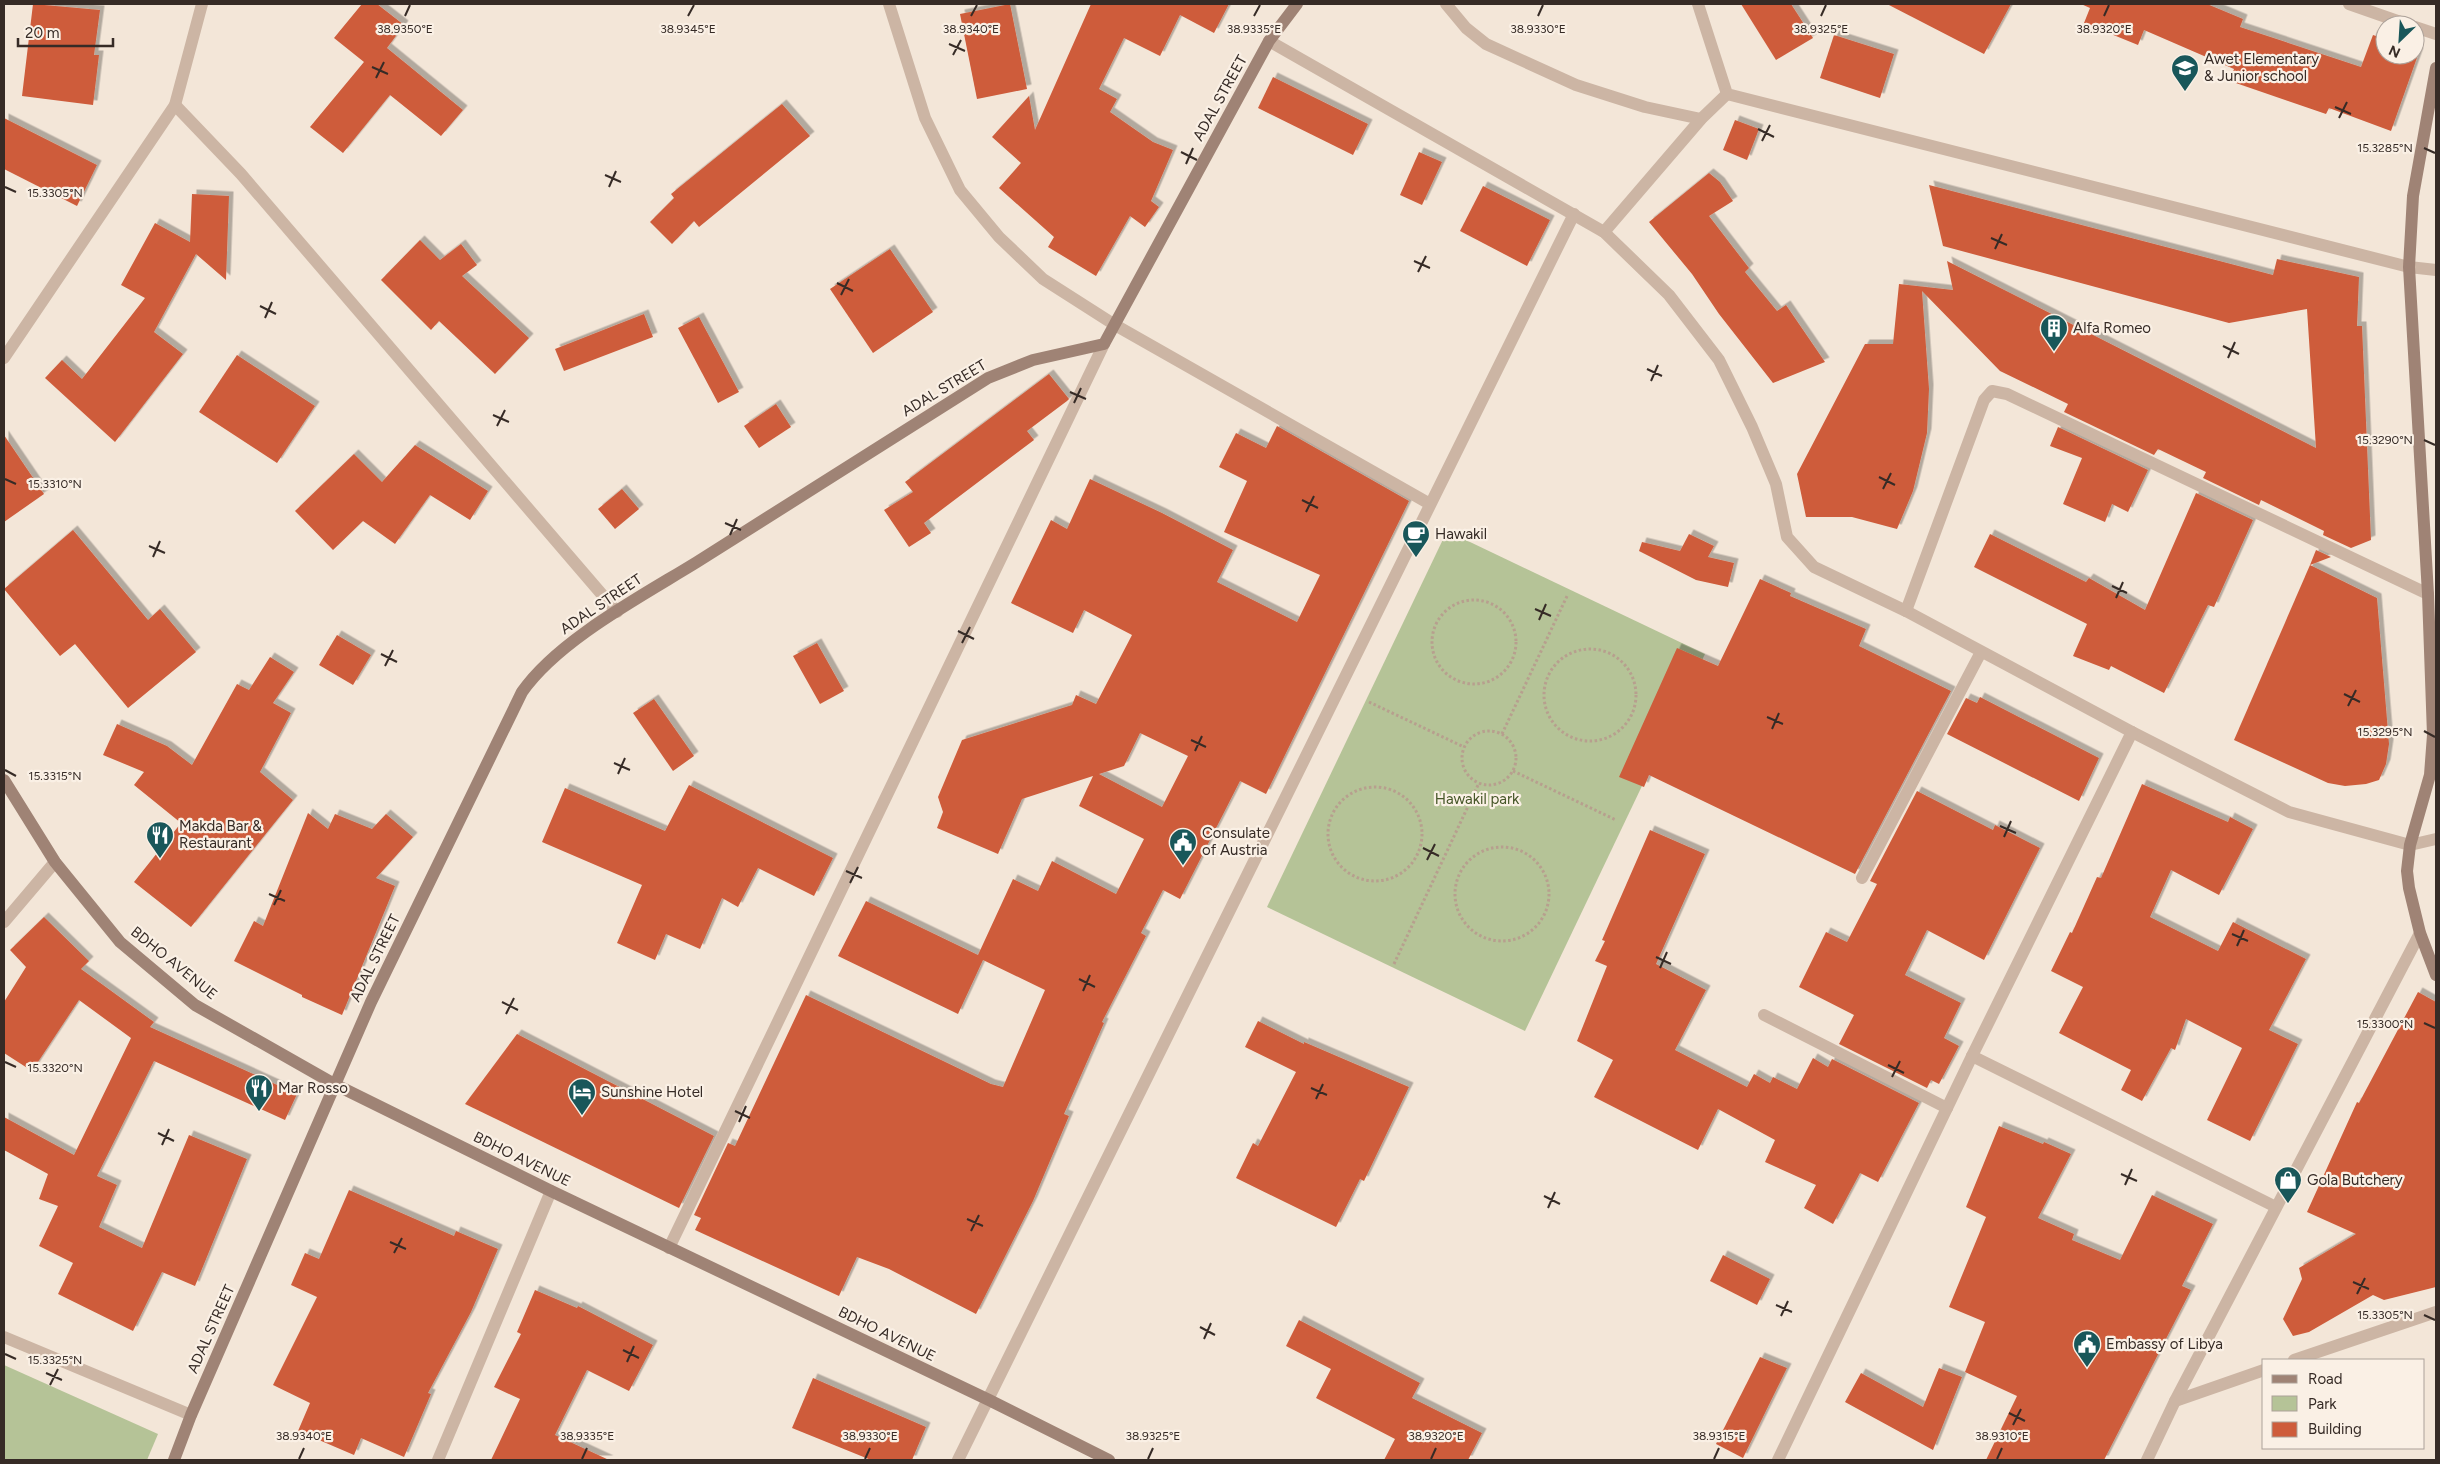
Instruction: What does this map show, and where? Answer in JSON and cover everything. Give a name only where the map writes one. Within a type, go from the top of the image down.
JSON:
[{"type":"street","points":[[4,358],[175,105],[202,4]]},
{"type":"street","points":[[889,4],[925,118],[960,190],[999,237],[1043,279],[1115,325],[1430,504]]},
{"type":"street","name":"ADAL STREET","points":[[174,1460],[190,1415],[371,1002],[522,692],[535,673],[553,657],[616,612],[988,378],[1033,360],[1104,344],[1269,42],[1297,4]]},
{"type":"street","points":[[1446,4],[1466,28],[1486,44],[1576,85],[1646,107],[1701,118]]},
{"type":"street","points":[[1698,4],[1727,94]]},
{"type":"street","points":[[2349,4],[2381,15]]},
{"type":"street","points":[[1269,42],[1604,232],[1669,295],[1719,360],[1752,426],[1776,484],[1787,537],[1814,567],[1906,611],[2132,732],[2289,812],[2410,845],[2436,839]]},
{"type":"street","points":[[2436,68],[2413,196],[2409,267],[2428,594],[2433,735],[2430,775],[2410,845],[2407,871],[2409,888],[2420,933],[2436,975]]},
{"type":"street","points":[[1604,232],[1701,118],[1727,94]]},
{"type":"street","points":[[1727,94],[2409,267],[2436,270]]},
{"type":"street","points":[[175,105],[241,174],[616,612]]},
{"type":"street","points":[[958,1460],[1574,214]]},
{"type":"street","points":[[669,1248],[1104,344]]},
{"type":"street","points":[[1906,611],[1977,417],[1984,400],[1992,391],[2007,394],[2428,594]]},
{"type":"street","points":[[1862,878],[1981,652]]},
{"type":"street","points":[[1778,1460],[1972,1056],[2132,732]]},
{"type":"street","name":"BDHO AVENUE","points":[[4,780],[56,862],[120,942],[194,1005],[336,1085],[551,1192],[989,1400],[1109,1460]]},
{"type":"street","points":[[4,922],[56,862]]},
{"type":"street","points":[[2151,1457],[2175,1401],[2420,933]]},
{"type":"street","points":[[1764,1016],[1947,1108]]},
{"type":"street","points":[[1972,1056],[2276,1207]]},
{"type":"street","points":[[438,1460],[551,1192]]},
{"type":"street","points":[[2297,1359],[2436,1312]]},
{"type":"street","points":[[4,1337],[190,1415]]},
{"type":"street","points":[[2175,1401],[2262,1371]]},
{"type":"path","points":[[1502,734],[1568,594]]},
{"type":"path","points":[[1475,600],[1489,603],[1501,610],[1510,622],[1515,635],[1515,650],[1510,663],[1502,673],[1491,680],[1478,684],[1465,683],[1452,678],[1442,669],[1435,658],[1432,645],[1433,632],[1438,620],[1448,609],[1460,602],[1475,600]]},
{"type":"path","points":[[1586,648],[1600,650],[1614,656],[1626,666],[1634,680],[1637,696],[1633,712],[1625,726],[1612,736],[1597,741],[1580,740],[1566,734],[1554,725],[1547,712],[1543,698],[1544,684],[1550,671],[1559,659],[1572,652],[1586,648]]},
{"type":"path","points":[[1369,702],[1464,747]]},
{"type":"path","points":[[1493,731],[1502,734],[1514,747],[1516,764],[1513,771],[1506,780],[1498,784],[1479,783],[1466,773],[1463,765],[1464,747],[1476,734],[1493,731]]},
{"type":"path","points":[[1513,771],[1616,820]]},
{"type":"path","points":[[1394,964],[1479,783]]},
{"type":"path","points":[[1370,786],[1385,788],[1399,793],[1411,802],[1419,815],[1423,829],[1422,844],[1416,858],[1406,870],[1392,878],[1375,882],[1359,878],[1344,870],[1334,857],[1328,841],[1328,825],[1334,810],[1343,798],[1356,790],[1370,786]]},
{"type":"path","points":[[1496,847],[1511,847],[1525,853],[1537,862],[1545,875],[1549,889],[1548,904],[1543,918],[1533,930],[1518,938],[1502,941],[1486,938],[1472,930],[1461,918],[1455,902],[1455,886],[1460,870],[1470,859],[1482,851],[1496,847]]},
{"type":"green space","name":"Hawakil park","points":[[1447,531],[1705,654],[1525,1031],[1267,907]]},
{"type":"green space","points":[[4,1365],[158,1434],[147,1460],[4,1460]]},
{"type":"building","points":[[33,4],[100,10],[94,55],[99,55],[93,105],[22,96]]},
{"type":"building","points":[[362,4],[377,4],[404,25],[387,48],[463,110],[441,136],[390,95],[343,153],[310,127],[364,62],[334,38]]},
{"type":"building","points":[[1010,4],[1027,89],[977,99],[960,14]]},
{"type":"building","points":[[1091,4],[1229,4],[1214,33],[1180,15],[1160,56],[1124,38],[1099,89],[1117,99],[1110,112],[1153,142],[1173,150],[1151,201],[1159,207],[1145,227],[1130,216],[1096,276],[1048,247],[1054,237],[999,188],[1021,163],[992,137],[1029,96],[1035,130]]},
{"type":"building","points":[[1741,4],[1791,4],[1813,38],[1776,60]]},
{"type":"building","points":[[1887,4],[2011,4],[1984,54]]},
{"type":"building","points":[[2081,4],[2207,4],[2243,19],[2240,27],[2361,67],[2373,35],[2375,36],[2375,65],[2414,65],[2391,131],[2329,108],[2326,114],[2230,81],[2234,69],[2144,30],[2138,45],[2084,23],[2090,8]]},
{"type":"building","points":[[1834,35],[1894,54],[1880,98],[1820,78]]},
{"type":"building","points":[[1273,77],[1368,124],[1353,155],[1258,108]]},
{"type":"building","points":[[782,104],[810,136],[699,227],[694,221],[672,244],[650,222],[674,198],[671,194]]},
{"type":"building","points":[[4,118],[97,165],[77,206],[4,169]]},
{"type":"building","points":[[1735,120],[1759,129],[1747,160],[1723,150]]},
{"type":"building","points":[[1419,152],[1442,162],[1422,205],[1400,195]]},
{"type":"building","points":[[1709,173],[1720,182],[1733,201],[1709,216],[1749,268],[1745,272],[1777,311],[1786,305],[1825,362],[1773,383],[1719,314],[1692,274],[1649,222]]},
{"type":"building","name":"Alfa Romeo","points":[[1929,185],[2273,275],[2277,259],[2359,277],[2357,326],[2362,326],[2371,540],[2351,548],[2323,535],[2324,531],[2261,500],[2259,505],[2203,478],[2206,472],[2158,449],[2154,455],[2064,412],[2068,404],[2000,371],[1922,291],[1929,389],[1927,433],[1913,491],[1897,529],[1852,517],[1806,517],[1797,474],[1865,344],[1893,344],[1899,284],[1953,290],[1947,261],[2316,448],[2307,309],[2229,323],[1943,246]]},
{"type":"building","points":[[1483,186],[1550,220],[1527,266],[1460,231]]},
{"type":"building","points":[[192,194],[229,196],[226,280],[196,254],[154,332],[183,354],[115,442],[45,378],[62,360],[82,379],[145,298],[121,285],[155,223],[190,242]]},
{"type":"building","points":[[420,240],[440,260],[461,244],[477,265],[462,276],[529,338],[495,374],[439,321],[431,330],[381,280]]},
{"type":"building","points":[[890,249],[933,312],[873,353],[830,289]]},
{"type":"building","points":[[644,314],[653,337],[564,371],[555,349]]},
{"type":"building","points":[[699,317],[739,392],[718,403],[678,328]]},
{"type":"building","points":[[237,355],[315,406],[277,463],[199,412]]},
{"type":"building","points":[[1049,374],[1069,399],[1027,431],[1034,440],[924,523],[931,533],[909,547],[884,510],[913,492],[905,482]]},
{"type":"building","points":[[776,404],[791,427],[759,448],[744,426]]},
{"type":"building","points":[[1277,426],[1409,501],[1266,794],[1240,781],[1180,899],[1163,890],[1141,933],[1146,936],[1102,1022],[1104,1023],[1064,1114],[1069,1116],[1033,1201],[976,1314],[889,1269],[857,1257],[839,1296],[695,1230],[701,1218],[694,1215],[728,1143],[735,1146],[806,995],[991,1084],[1003,1087],[1045,990],[983,960],[958,1014],[838,956],[866,901],[978,955],[1013,879],[1038,891],[1052,861],[1116,894],[1144,839],[1079,806],[1093,776],[1022,799],[998,854],[937,828],[943,812],[938,797],[962,740],[1072,705],[1076,695],[1096,704],[1132,635],[1084,610],[1073,633],[1011,603],[1051,520],[1067,529],[1090,479],[1162,513],[1233,550],[1217,582],[1297,622],[1320,575],[1224,532],[1247,481],[1219,467],[1236,433],[1266,448]],"holes":[[[1140,733],[1188,756],[1162,807],[1099,774],[1124,766]]]},
{"type":"building","points":[[2058,427],[2148,470],[2128,512],[2112,504],[2105,522],[2063,504],[2082,458],[2050,446]]},
{"type":"building","points":[[4,435],[44,494],[4,522]]},
{"type":"building","points":[[415,445],[488,491],[470,520],[430,495],[395,544],[363,521],[333,550],[295,511],[354,454],[382,482]]},
{"type":"building","points":[[622,489],[639,509],[615,529],[598,509]]},
{"type":"building","points":[[2196,493],[2253,520],[2214,607],[2208,605],[2164,693],[2111,666],[2109,670],[2073,656],[2087,624],[1974,567],[1990,534],[2086,582],[2089,578],[2145,610]]},
{"type":"building","points":[[73,530],[148,620],[160,609],[196,652],[128,708],[75,644],[60,656],[4,589]]},
{"type":"building","points":[[1689,534],[1714,546],[1708,557],[1734,563],[1728,587],[1696,580],[1639,551],[1642,542],[1680,551]]},
{"type":"building","points":[[2316,550],[2331,557],[2310,565]]},
{"type":"building","points":[[2310,565],[2377,598],[2389,744],[2386,764],[2379,780],[2366,784],[2345,786],[2328,783],[2234,740]]},
{"type":"building","points":[[1760,579],[1791,593],[1790,596],[1866,629],[1859,646],[1951,691],[1855,874],[1649,775],[1644,787],[1619,777],[1677,648],[1718,666]]},
{"type":"building","points":[[337,635],[371,655],[353,685],[319,665]]},
{"type":"building","points":[[817,643],[844,691],[820,704],[793,656]]},
{"type":"building","points":[[270,657],[294,672],[273,703],[291,713],[260,772],[293,800],[191,927],[134,882],[181,823],[134,785],[144,772],[103,755],[117,724],[167,746],[192,765],[237,684],[249,690]]},
{"type":"building","points":[[1980,697],[2099,758],[2079,801],[1947,734],[1966,698],[1977,703]]},
{"type":"building","points":[[654,699],[694,756],[673,771],[633,713]]},
{"type":"building","points":[[2142,784],[2228,822],[2230,817],[2253,829],[2219,895],[2171,870],[2150,917],[2218,951],[2233,922],[2306,959],[2269,1030],[2298,1044],[2250,1141],[2207,1120],[2242,1048],[2186,1019],[2175,1050],[2171,1048],[2142,1101],[2121,1090],[2131,1070],[2059,1033],[2083,987],[2051,971],[2070,932],[2072,933],[2097,877],[2101,878]]},
{"type":"building","points":[[689,785],[833,858],[814,896],[758,868],[738,907],[722,898],[700,949],[666,934],[655,960],[617,943],[642,885],[542,842],[565,788],[665,831]]},
{"type":"building","points":[[1917,791],[1993,830],[1995,825],[2040,848],[1984,960],[1927,930],[1905,975],[1961,1003],[1944,1038],[1959,1046],[1939,1084],[1931,1080],[1927,1088],[1839,1044],[1854,1015],[1799,987],[1826,932],[1847,942],[1877,884],[1870,881]]},
{"type":"building","points":[[308,813],[328,829],[335,814],[372,829],[386,814],[413,837],[376,878],[395,886],[342,1015],[302,997],[302,995],[234,961],[254,921],[263,926]]},
{"type":"building","points":[[1650,830],[1705,854],[1656,964],[1706,990],[1675,1050],[1747,1087],[1754,1074],[1770,1083],[1773,1077],[1797,1089],[1813,1058],[1828,1067],[1832,1059],[1919,1103],[1878,1182],[1860,1173],[1833,1224],[1804,1208],[1816,1185],[1765,1162],[1775,1140],[1718,1109],[1698,1150],[1594,1097],[1613,1060],[1577,1041],[1607,966],[1595,961],[1605,941],[1602,940]]},
{"type":"building","points":[[44,917],[89,961],[81,969],[154,1022],[150,1027],[297,1094],[285,1120],[154,1061],[97,1176],[117,1185],[99,1227],[142,1248],[189,1135],[247,1159],[195,1286],[162,1272],[133,1331],[58,1294],[73,1263],[39,1246],[58,1206],[39,1199],[48,1174],[4,1150],[4,1117],[74,1155],[131,1038],[79,1000],[32,1071],[4,1053],[4,1002],[26,967],[10,950]]},
{"type":"building","points":[[2418,992],[2436,1002],[2436,1287],[2384,1300],[2373,1295],[2309,1332],[2293,1336],[2283,1319],[2302,1279],[2299,1268],[2356,1234],[2307,1212],[2357,1102],[2359,1103]]},
{"type":"building","points":[[1258,1021],[1304,1044],[1304,1042],[1409,1087],[1364,1181],[1360,1179],[1336,1227],[1236,1178],[1253,1143],[1258,1146],[1296,1072],[1245,1047]]},
{"type":"building","name":"Sunshine Hotel","points":[[517,1034],[714,1136],[679,1208],[465,1104]]},
{"type":"building","points":[[1999,1126],[2071,1154],[2038,1218],[2074,1234],[2072,1240],[2120,1260],[2152,1195],[2213,1224],[2182,1286],[2191,1290],[2104,1460],[1986,1460],[2017,1396],[1965,1372],[1985,1322],[1949,1307],[1986,1217],[1966,1207]]},
{"type":"building","points":[[349,1190],[454,1236],[456,1231],[498,1249],[471,1312],[428,1393],[431,1394],[404,1457],[361,1438],[354,1455],[298,1431],[310,1403],[273,1385],[317,1297],[291,1285],[305,1253],[319,1259]]},
{"type":"building","points":[[1723,1255],[1770,1279],[1757,1305],[1710,1281]]},
{"type":"building","points":[[535,1290],[577,1308],[578,1306],[653,1345],[629,1391],[587,1370],[555,1435],[609,1460],[491,1460],[520,1399],[494,1387],[521,1334],[517,1332]]},
{"type":"building","points":[[1299,1320],[1420,1383],[1412,1398],[1482,1433],[1468,1460],[1384,1460],[1395,1439],[1316,1398],[1331,1369],[1286,1346]]},
{"type":"building","points":[[1760,1357],[1787,1368],[1743,1458],[1716,1444]]},
{"type":"building","points":[[1939,1368],[1962,1377],[1933,1450],[1845,1402],[1861,1373],[1923,1407]]},
{"type":"building","points":[[813,1378],[926,1427],[912,1460],[871,1460],[792,1428]]},
{"type":"place","name":"Awet Elementary & Junior school","points":[[2185,92]]},
{"type":"place","name":"Alfa Romeo","points":[[2054,352]]},
{"type":"place","name":"Hawakil","points":[[1416,558]]},
{"type":"place","name":"Makda Bar & Restaurant","points":[[160,859]]},
{"type":"place","name":"Consulate of Austria","points":[[1183,866]]},
{"type":"place","name":"Mar Rosso","points":[[259,1112]]},
{"type":"place","name":"Sunshine Hotel","points":[[582,1116]]},
{"type":"place","name":"Gola Butchery","points":[[2288,1204]]},
{"type":"place","name":"Embassy of Libya","points":[[2087,1368]]}]
